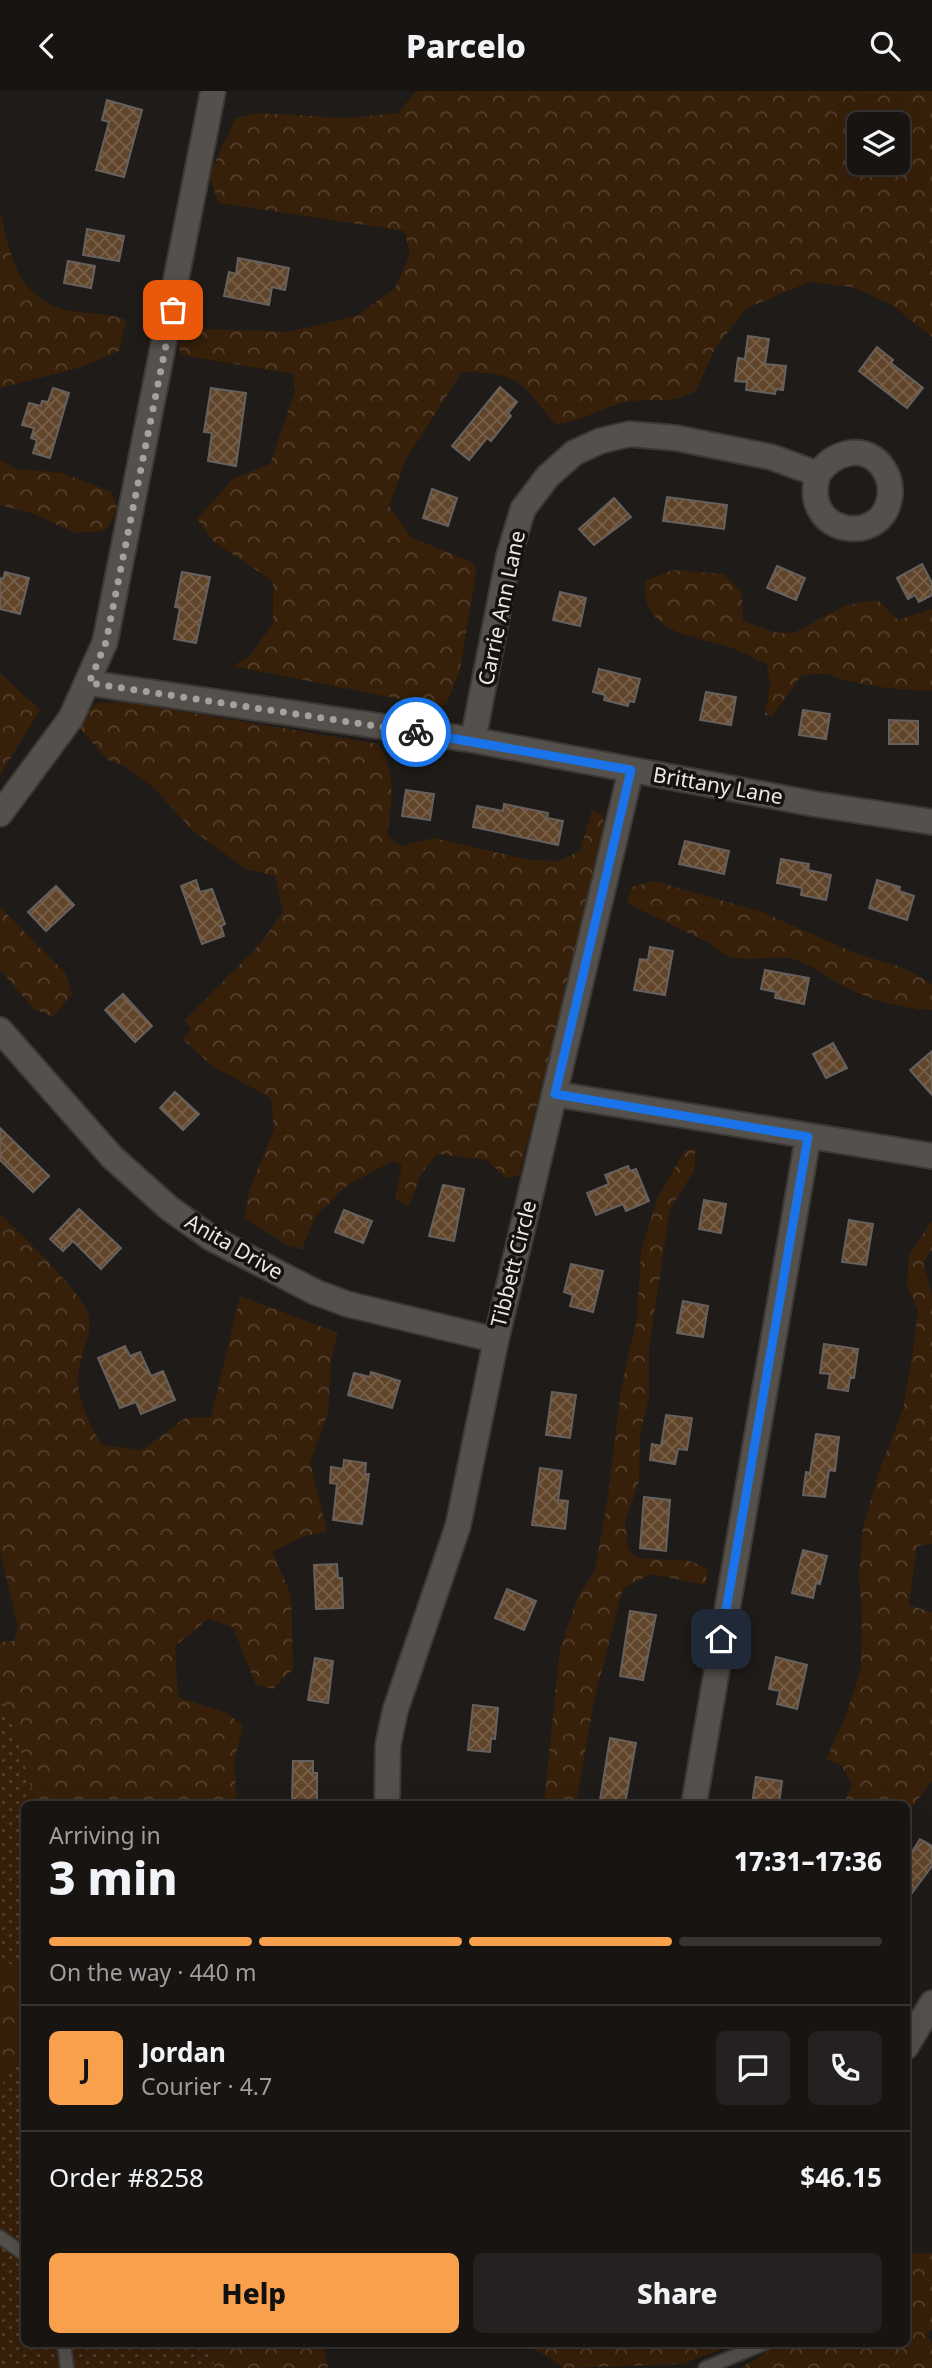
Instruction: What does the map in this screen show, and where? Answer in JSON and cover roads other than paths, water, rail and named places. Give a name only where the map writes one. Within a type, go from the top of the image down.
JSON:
[{"type":"street","points":[[0,814],[71,718],[106,642],[213,91]]},
{"type":"street","name":"Carrie Ann Lane","points":[[474,740],[509,555],[523,509],[548,476],[574,453],[600,440],[629,434],[676,438],[758,454],[818,474]]},
{"type":"street","name":"Brittany Lane","points":[[89,683],[474,740],[631,770],[932,821]]},
{"type":"street","name":"Tibbett Circle","points":[[387,1801],[388,1745],[395,1711],[458,1526],[496,1340],[631,770]]},
{"type":"street","name":"Anita Drive","points":[[0,1030],[112,1157],[156,1197],[211,1238],[315,1292],[347,1304],[496,1340]]},
{"type":"street","points":[[555,1094],[932,1156]]},
{"type":"street","points":[[695,1801],[808,1137]]},
{"type":"street","points":[[910,2040],[932,2003]]},
{"type":"lane","points":[[0,2237],[21,2252]]},
{"type":"lane","points":[[64,2347],[67,2368]]},
{"type":"lane","points":[[705,2368],[756,2347]]}]
